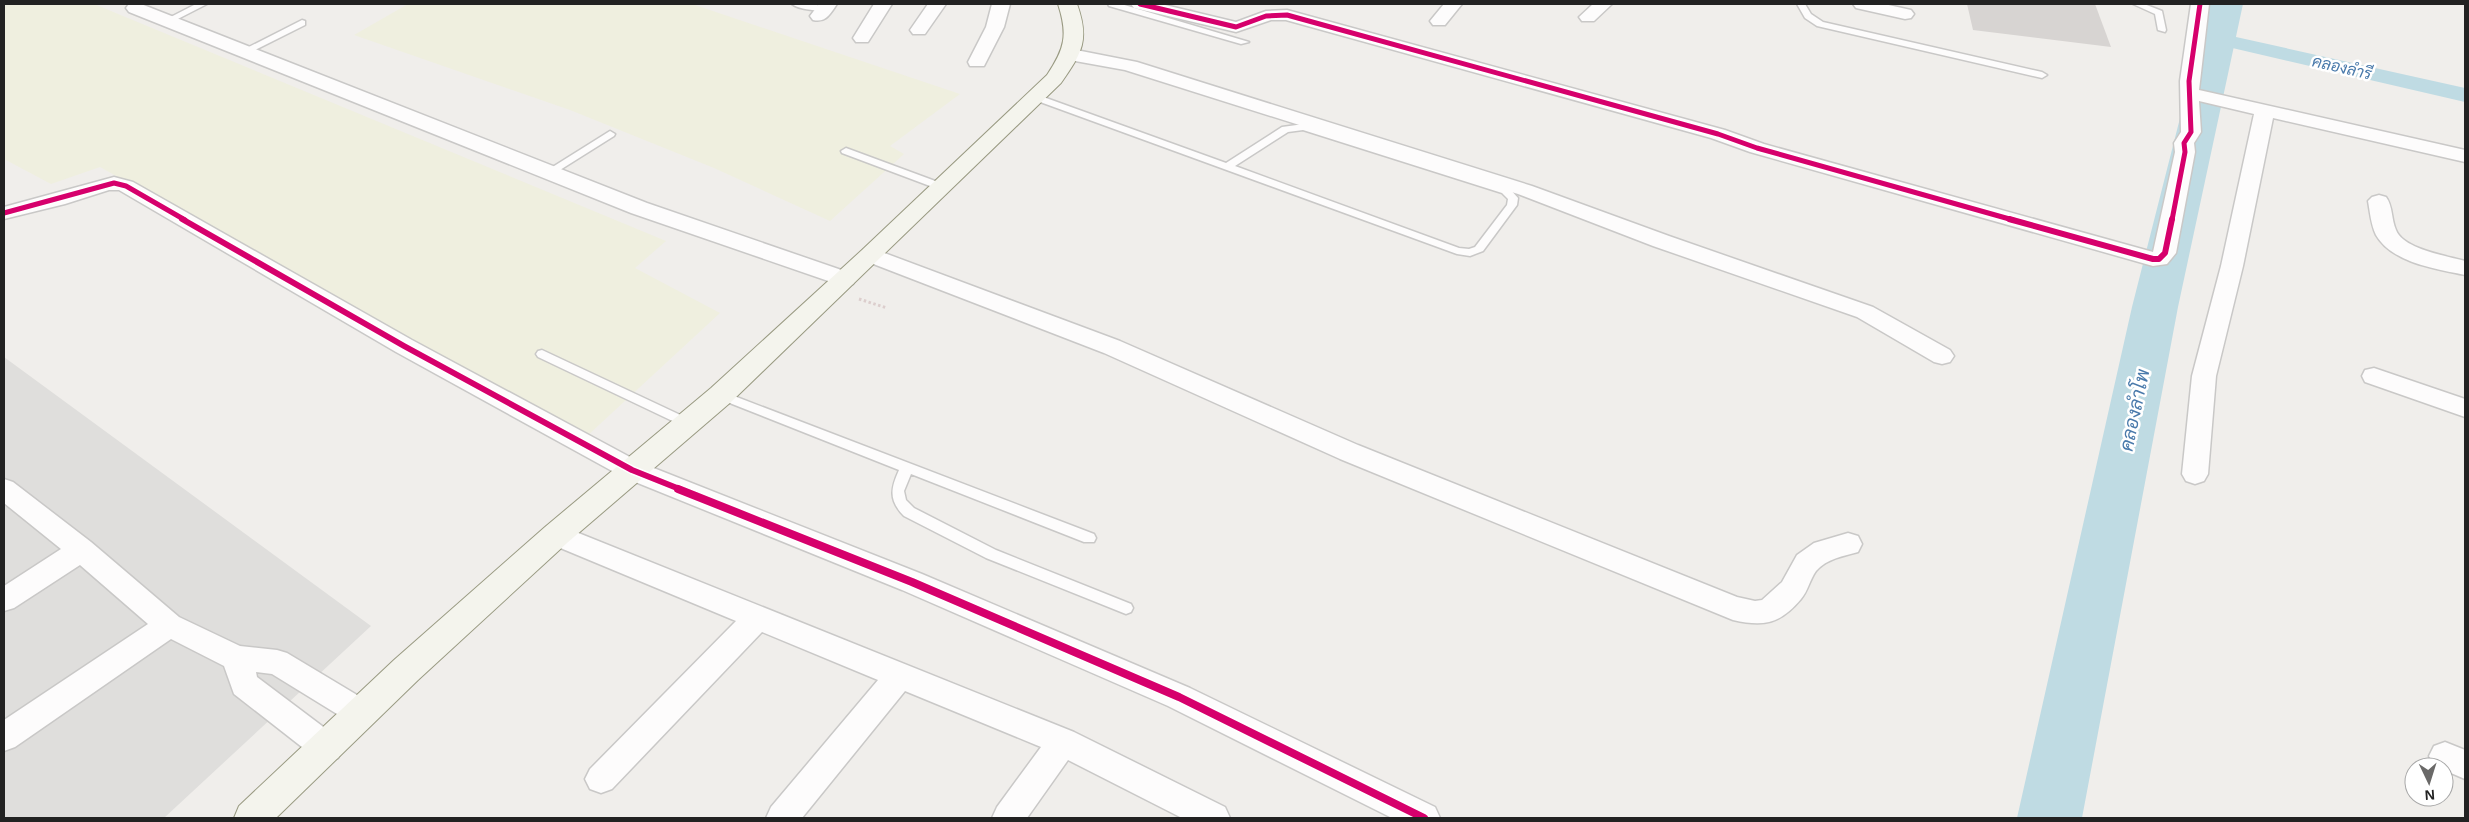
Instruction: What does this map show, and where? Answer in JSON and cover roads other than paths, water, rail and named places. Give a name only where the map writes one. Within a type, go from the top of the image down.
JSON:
[{"type":"street","points":[[862,38],[883,4]]},
{"type":"street","points":[[919,30],[937,4]]},
{"type":"street","points":[[977,62],[995,27],[1002,4]]},
{"type":"street","points":[[259,816],[406,670],[556,535],[721,395],[845,278],[871,256],[1054,79],[1071,55],[1075,26],[1068,4]]},
{"type":"street","points":[[1140,4],[1236,27],[1247,25],[1266,15],[1287,15],[1718,134],[1757,148],[2153,259],[2159,259],[2165,253],[2185,152],[2184,143],[2191,132],[2192,95],[2200,4]]},
{"type":"street","points":[[1439,21],[1454,4]]},
{"type":"street","points":[[1588,17],[1604,4]]},
{"type":"street","points":[[1862,4],[1905,14]]},
{"type":"street","points":[[135,8],[639,208],[845,278]]},
{"type":"street","points":[[1071,55],[1130,66],[1525,190],[1670,245],[1866,312],[1942,356]]},
{"type":"street","points":[[2192,95],[2465,156]]},
{"type":"street","points":[[2195,474],[2204,376],[2232,266],[2259,111]]},
{"type":"street","points":[[4,213],[58,200],[104,185],[114,183],[126,186],[404,346],[632,470],[912,582],[1178,697],[1424,818]]},
{"type":"street","points":[[2379,201],[2386,235],[2395,244],[2415,254],[2465,268]]},
{"type":"street","points":[[871,256],[1112,347],[1349,452],[1733,608],[1755,613],[1770,610],[1792,590],[1807,563],[1824,551],[1848,544]]},
{"type":"street","points":[[2374,376],[2465,408]]},
{"type":"street","points":[[4,489],[81,550],[170,625],[236,658],[277,662],[361,714]]},
{"type":"street","points":[[556,535],[1063,742],[1214,818]]},
{"type":"street","points":[[4,600],[81,550]]},
{"type":"street","points":[[601,779],[758,617]]},
{"type":"street","points":[[4,737],[170,625]]},
{"type":"street","points":[[236,658],[245,685],[327,748]]},
{"type":"street","points":[[782,818],[900,675]]},
{"type":"street","points":[[1008,818],[1063,742]]},
{"type":"lane","points":[[167,21],[203,4]]},
{"type":"lane","points":[[796,4],[824,10]]},
{"type":"lane","points":[[1112,4],[1244,42]]},
{"type":"lane","points":[[1801,4],[1803,12],[1810,19],[1820,24],[2042,75]]},
{"type":"lane","points":[[2137,4],[2159,13],[2162,30]]},
{"type":"lane","points":[[244,52],[302,23]]},
{"type":"lane","points":[[1035,98],[1457,251],[1470,253],[1479,249],[1512,205],[1514,198],[1506,191],[1304,127],[1285,129],[1227,167]]},
{"type":"lane","points":[[548,173],[610,134]]},
{"type":"lane","points":[[846,151],[942,187]]},
{"type":"lane","points":[[542,354],[687,423]]},
{"type":"lane","points":[[721,395],[1089,538]]},
{"type":"lane","points":[[907,467],[897,494],[900,505],[909,512],[991,554],[1126,608]]},
{"type":"waterway","name":"คลองลำโพ","points":[[2049,818],[2155,307],[2226,4]]},
{"type":"waterway","name":"คลองลำรี","points":[[2218,39],[2465,95]]}]
